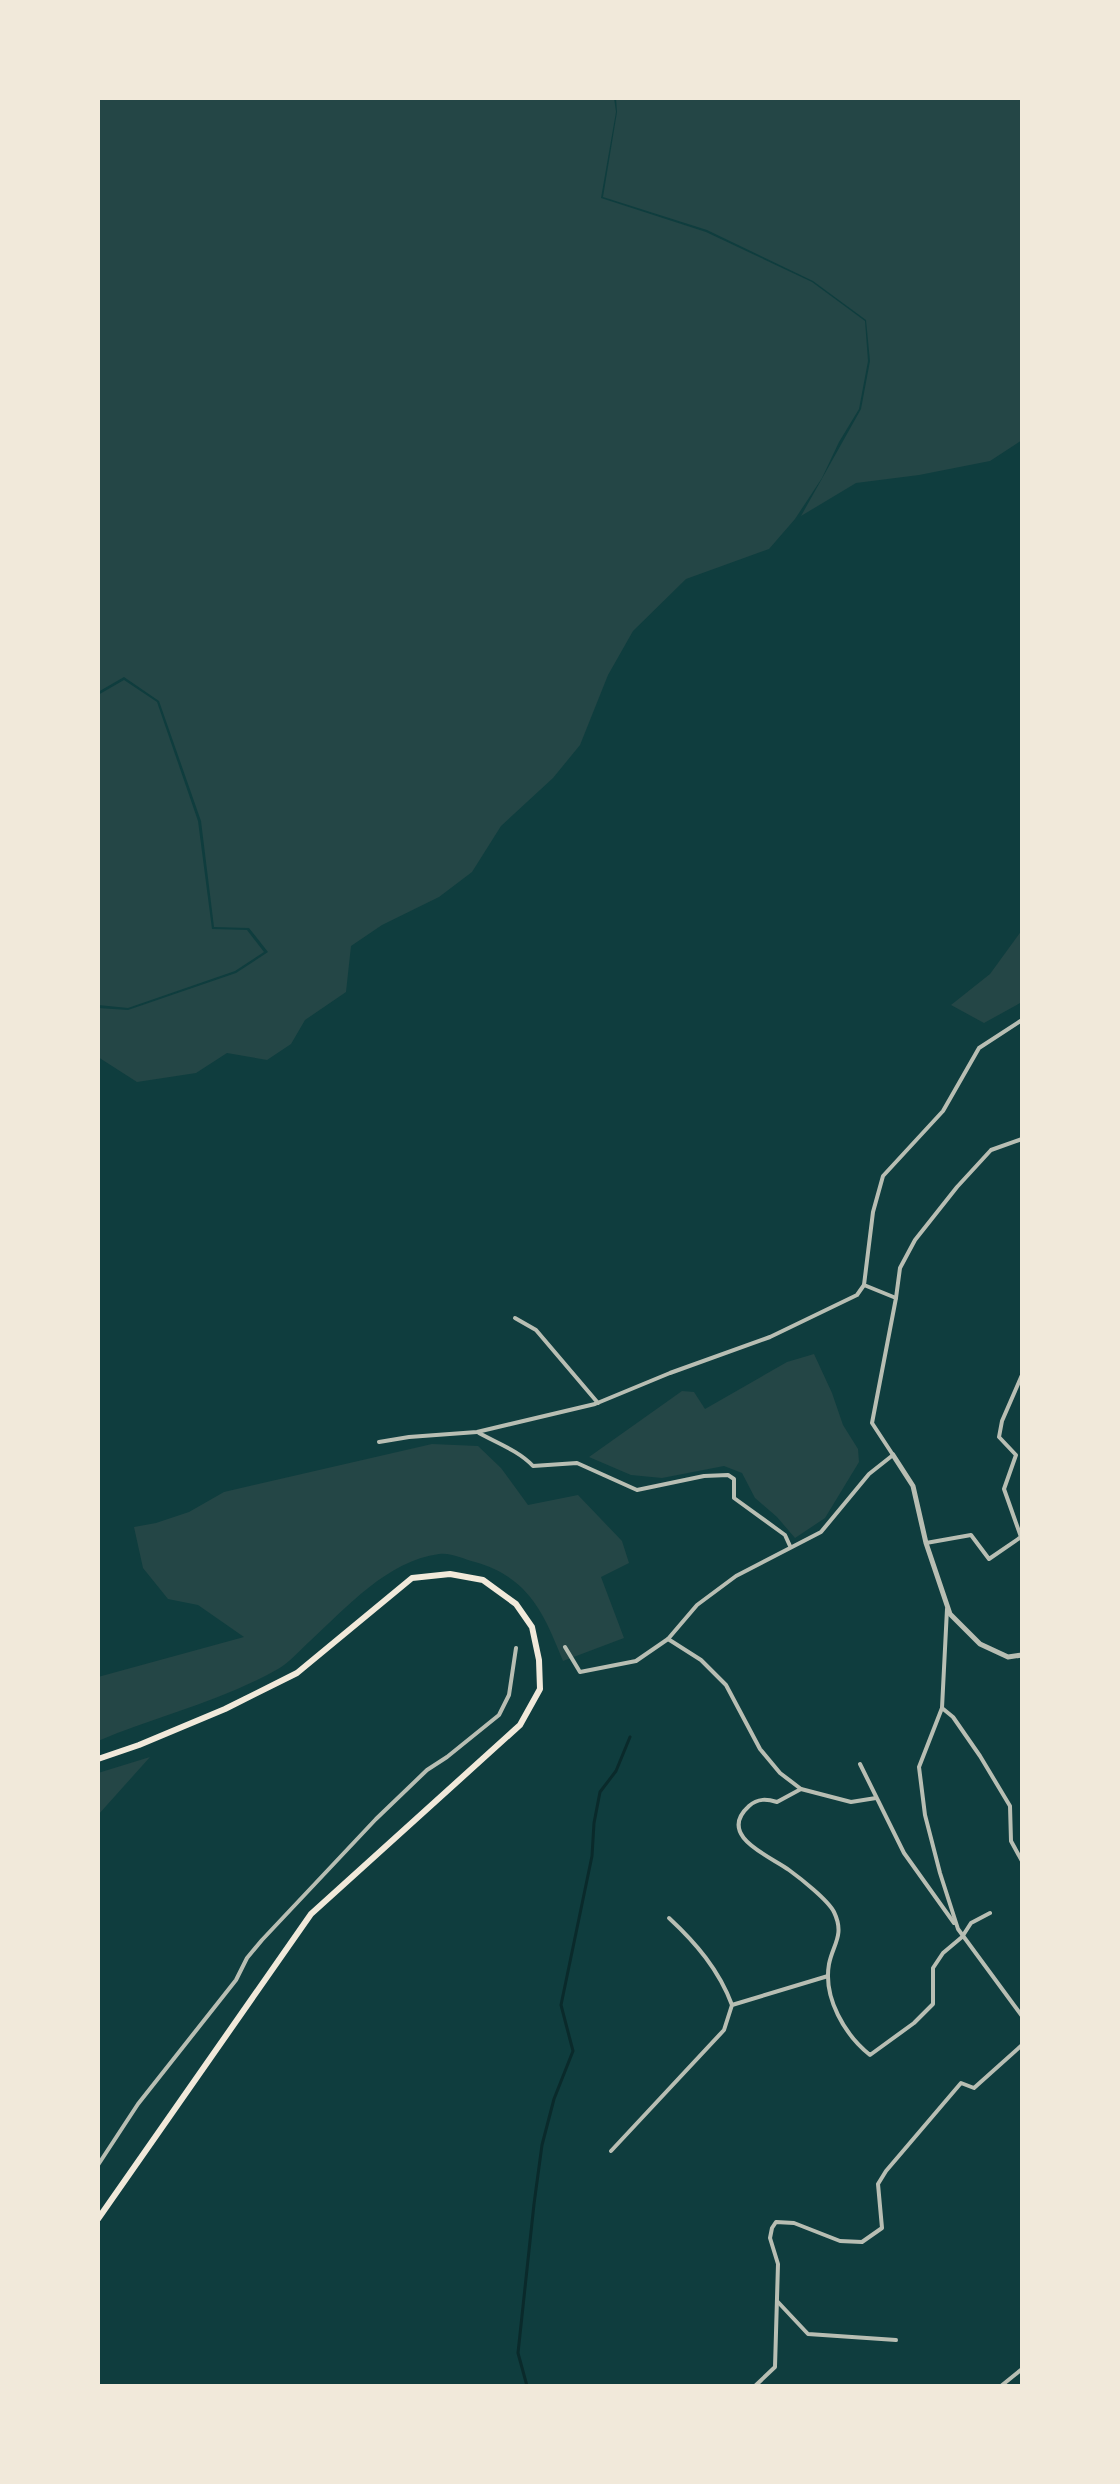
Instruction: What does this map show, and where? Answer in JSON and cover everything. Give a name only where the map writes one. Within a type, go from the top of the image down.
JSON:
[{"type":"main road","points":[[98,1759],[225,1709],[297,1673],[412,1578],[450,1574],[483,1580],[516,1604],[532,1627],[539,1660],[540,1689],[520,1725],[311,1914],[98,2219]]},
{"type":"street","points":[[379,1442],[477,1432],[598,1403],[770,1337],[857,1295],[864,1285],[873,1212],[883,1176],[943,1111],[979,1048],[1022,1020]]},
{"type":"street","points":[[1022,1139],[991,1150],[915,1240],[900,1268],[872,1423],[913,1486],[926,1543],[950,1614],[980,1644],[1008,1657],[1022,1655]]},
{"type":"street","points":[[864,1285],[896,1298]]},
{"type":"street","points":[[515,1318],[536,1330],[598,1403]]},
{"type":"street","points":[[926,1543],[971,1535],[989,1559],[1021,1537],[1004,1489],[1016,1455],[999,1437],[1002,1421],[1022,1375]]},
{"type":"street","points":[[477,1432],[522,1455],[533,1466],[577,1463],[637,1490],[704,1476],[728,1475],[734,1479],[734,1498],[785,1535],[790,1547]]},
{"type":"street","points":[[565,1647],[580,1672],[636,1661],[668,1639],[697,1605],[726,1583],[821,1532],[869,1474],[893,1455]]},
{"type":"street","points":[[947,1607],[942,1708],[919,1767],[925,1815],[958,1929],[1022,2016]]},
{"type":"street","points":[[668,1639],[701,1660],[726,1685],[760,1749],[780,1773],[801,1789],[851,1802],[876,1798]]},
{"type":"street","points":[[98,2165],[138,2104],[236,1980],[247,1958],[262,1940],[337,1859],[427,1770],[499,1715],[509,1695],[516,1648]]},
{"type":"street","points":[[942,1708],[953,1717],[1010,1806],[1011,1841],[1022,1861]]},
{"type":"street","points":[[860,1764],[904,1853],[958,1929]]},
{"type":"street","points":[[801,1789],[777,1802],[764,1799],[750,1804],[741,1815],[739,1827],[744,1839],[765,1857],[787,1869],[833,1911],[839,1939],[829,1962],[828,1976],[834,2009],[858,2046],[870,2055],[914,2023],[933,2004],[933,1968],[971,1923],[990,1913]]},
{"type":"street","points":[[611,2151],[724,2030],[732,2005],[726,1987],[697,1945],[669,1918]]},
{"type":"street","points":[[732,2005],[828,1976]]},
{"type":"street","points":[[755,2386],[775,2367],[778,2264],[770,2238],[776,2222],[794,2223],[840,2241],[862,2242],[882,2228],[878,2184],[886,2171],[961,2083],[974,2088],[1022,2045]]},
{"type":"street","points":[[775,2299],[808,2334],[896,2340]]},
{"type":"street","points":[[1001,2386],[1022,2369]]},
{"type":"shaded area","points":[[98,98],[614,98],[616,112],[601,198],[706,232],[812,282],[865,321],[868,361],[859,409],[822,478],[795,519],[769,549],[686,579],[633,631],[608,675],[580,745],[553,778],[501,826],[472,872],[439,897],[382,925],[351,946],[346,992],[305,1020],[291,1044],[267,1060],[227,1053],[196,1073],[137,1082],[98,1057],[98,1008],[128,1010],[236,973],[268,952],[249,928],[214,927],[201,821],[159,701],[124,677],[98,692]]},
{"type":"shaded area","points":[[616,98],[1022,98],[1022,440],[990,461],[856,483],[801,516],[861,409],[870,361],[866,320],[813,281],[707,230],[603,197],[617,112]]},
{"type":"shaded area","points":[[124,680],[157,702],[198,821],[212,929],[247,930],[264,952],[235,971],[128,1008],[98,1005],[98,695]]},
{"type":"shaded area","points":[[1022,930],[1022,1002],[984,1023],[951,1005],[990,974]]},
{"type":"shaded area","points":[[814,1354],[843,1425],[858,1449],[859,1462],[825,1518],[795,1538],[755,1498],[742,1473],[724,1466],[662,1478],[631,1475],[589,1457],[682,1391],[694,1392],[705,1409],[787,1362]]},
{"type":"shaded area","points":[[432,1444],[478,1446],[501,1468],[528,1505],[578,1495],[622,1541],[629,1563],[601,1577],[624,1638],[563,1661],[549,1627],[521,1587],[493,1569],[452,1555],[439,1554],[402,1566],[369,1587],[278,1669],[235,1690],[98,1741],[98,1677],[244,1637],[198,1605],[168,1599],[143,1568],[134,1527],[189,1512],[224,1492]]},
{"type":"shaded area","points":[[150,1757],[98,1815],[98,1773]]},
{"type":"waterway","points":[[527,2386],[518,2353],[542,2145],[554,2099],[573,2051],[561,2005],[592,1856],[600,1792],[616,1771],[630,1737]]}]
